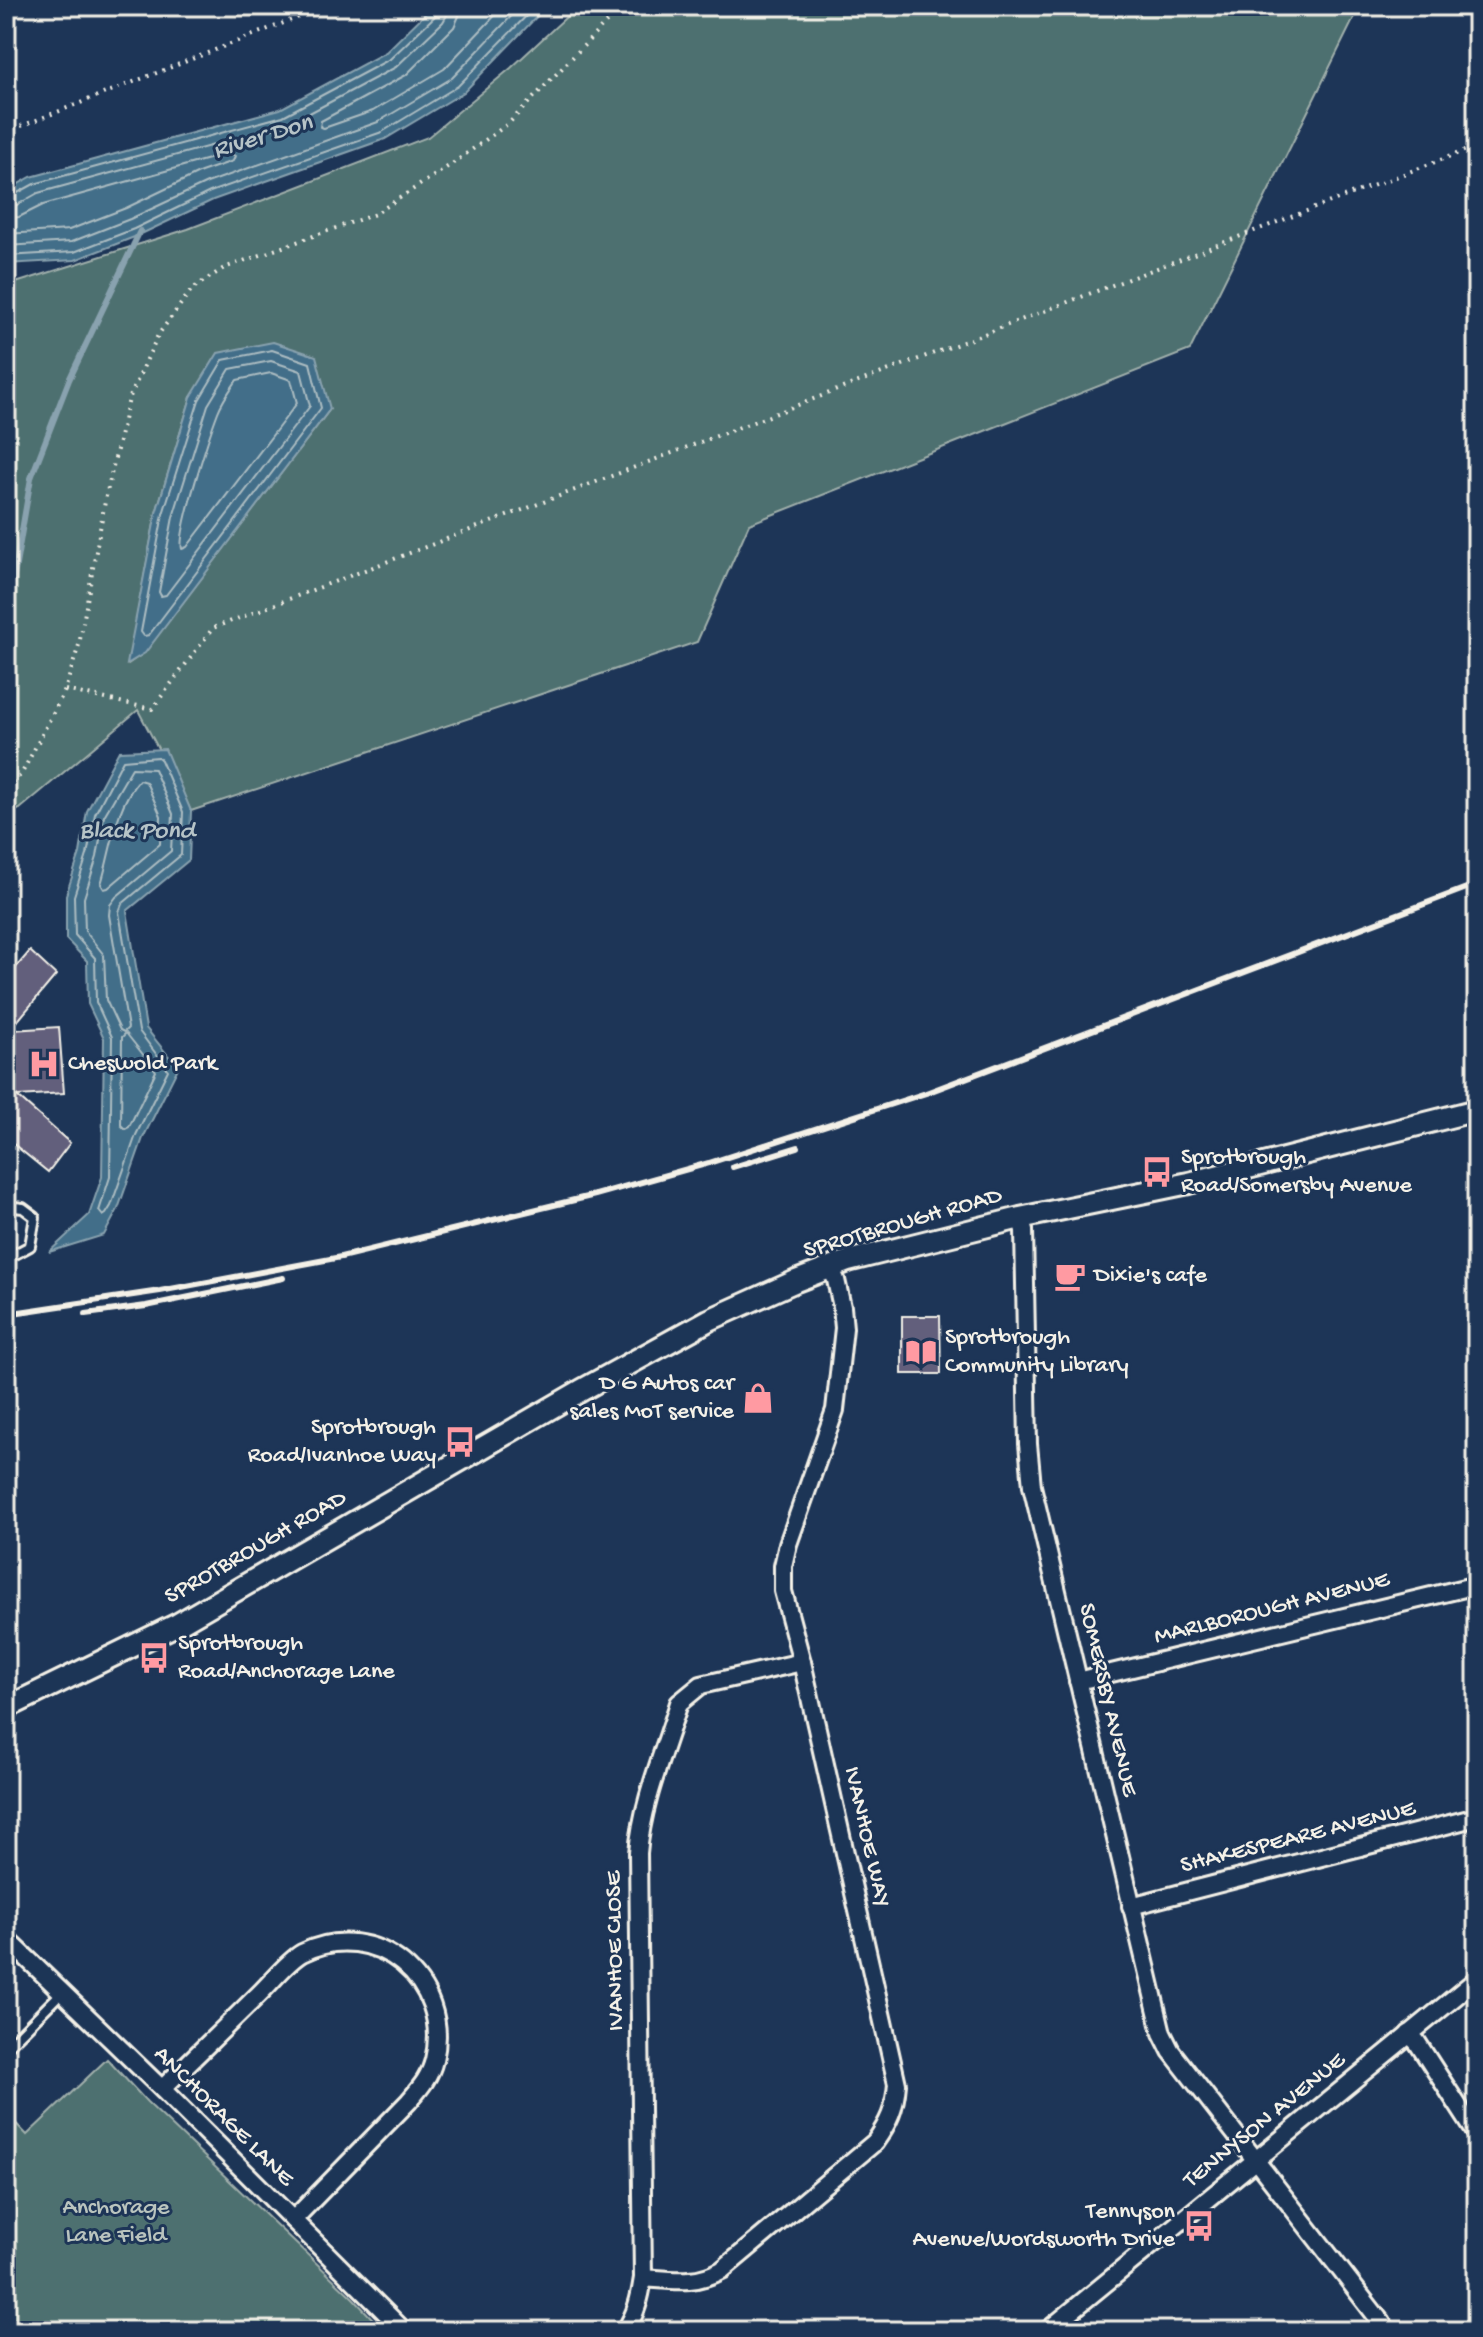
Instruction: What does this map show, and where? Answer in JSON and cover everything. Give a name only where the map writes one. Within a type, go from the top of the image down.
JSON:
[{"type":"street","name":"SPROTBROUGH ROAD","points":[[6,1708],[178,1624],[709,1320],[848,1261],[1020,1218],[1189,1183],[1477,1110]]},
{"type":"street","name":"SOMERSBY AVENUE","points":[[1020,1218],[1024,1230],[1028,1444],[1032,1486],[1162,2033],[1171,2051],[1388,2331]]},
{"type":"street","name":"IVANHOE WAY","points":[[643,2278],[695,2281],[722,2270],[875,2142],[895,2106],[897,2084],[802,1662],[783,1591],[783,1566],[788,1544],[835,1410],[844,1328],[842,1307],[831,1268]]},
{"type":"street","name":"MARLBOROUGH AVENUE","points":[[1078,1681],[1477,1585]]},
{"type":"street","name":"IVANHOE CLOSE","points":[[625,2331],[633,2319],[643,2278],[638,1853],[645,1809],[679,1703],[690,1692],[701,1685],[802,1662]]},
{"type":"street","name":"SHAKESPEARE AVENUE","points":[[1131,1906],[1477,1817]]},
{"type":"street","name":"ANCHORAGE LANE","points":[[6,1938],[404,2331]]},
{"type":"street","points":[[162,2089],[300,1955],[340,1942],[362,1945],[384,1952],[412,1971],[430,2000],[435,2018],[437,2040],[434,2061],[426,2080],[293,2220]]},
{"type":"street","name":"TENNYSON AVENUE","points":[[1047,2331],[1477,1979]]},
{"type":"street","points":[[1409,2034],[1477,2135]]},
{"type":"lane","points":[[6,1206],[23,1208],[35,1217],[30,1246],[6,1255]]},
{"type":"lane","points":[[6,2048],[62,1992]]},
{"type":"path","points":[[6,132],[327,6]]},
{"type":"path","points":[[6,787],[21,775],[65,690],[79,645],[106,496],[129,399],[158,335],[192,289],[224,268],[375,214],[452,164],[509,123],[622,6]]},
{"type":"path","points":[[65,690],[152,709],[213,628],[1477,146]]},
{"type":"green space","points":[[578,6],[1360,6],[1190,350],[749,524],[697,642],[191,811],[138,710],[20,809],[6,815],[6,286],[188,229],[428,137],[511,68]],"holes":[[[191,397],[330,409],[145,652],[128,664],[156,513]]]},
{"type":"green space","name":"Anchorage Lane Field","points":[[107,2059],[147,2102],[384,2331],[6,2331],[6,2113],[27,2135]]},
{"type":"water","name":"River Don","points":[[433,6],[547,6],[464,92],[385,139],[213,200],[137,236],[75,260],[6,264],[6,191],[31,177],[280,109],[386,52]]},
{"type":"water","points":[[273,342],[316,356],[330,409],[145,653],[127,664],[156,513],[191,397],[218,353]]},
{"type":"water","name":"Black Pond","points":[[165,749],[191,811],[189,860],[127,911],[146,1028],[178,1068],[143,1138],[118,1209],[104,1235],[49,1252],[89,1215],[102,1177],[104,1038],[88,1004],[87,961],[66,939],[66,895],[80,853],[87,811],[119,751]]},
{"type":"building","points":[[30,951],[56,975],[10,1030],[59,1027],[64,1093],[17,1096],[70,1143],[48,1172],[6,1138],[6,979]]},
{"type":"building","name":"Sprotbrough Community Library","points":[[902,1316],[940,1316],[941,1374],[902,1374]]},
{"type":"waterway","points":[[6,623],[31,478],[69,380],[140,231]]},
{"type":"railway","points":[[6,1314],[160,1291],[341,1257],[595,1195],[709,1163],[926,1093],[1477,884]]},
{"type":"railway","points":[[733,1167],[798,1147]]},
{"type":"railway","points":[[86,1314],[146,1306],[283,1278]]},
{"type":"place","name":"Cheswold Park","points":[[44,1064]]},
{"type":"place","name":"Sprotbrough Road/Somersby Avenue","points":[[1157,1172]]},
{"type":"place","name":"Dixie's cafe","points":[[1070,1276]]},
{"type":"place","name":"Sprotbrough Community Library","points":[[921,1352]]},
{"type":"place","name":"D G Autos car sales MoT service","points":[[758,1398]]},
{"type":"place","name":"Sprotbrough Road/Ivanhoe Way","points":[[460,1442]]},
{"type":"place","name":"Sprotbrough Road/Anchorage Lane","points":[[154,1658]]},
{"type":"place","name":"Tennyson Avenue/Wordsworth Drive","points":[[1199,2226]]}]
